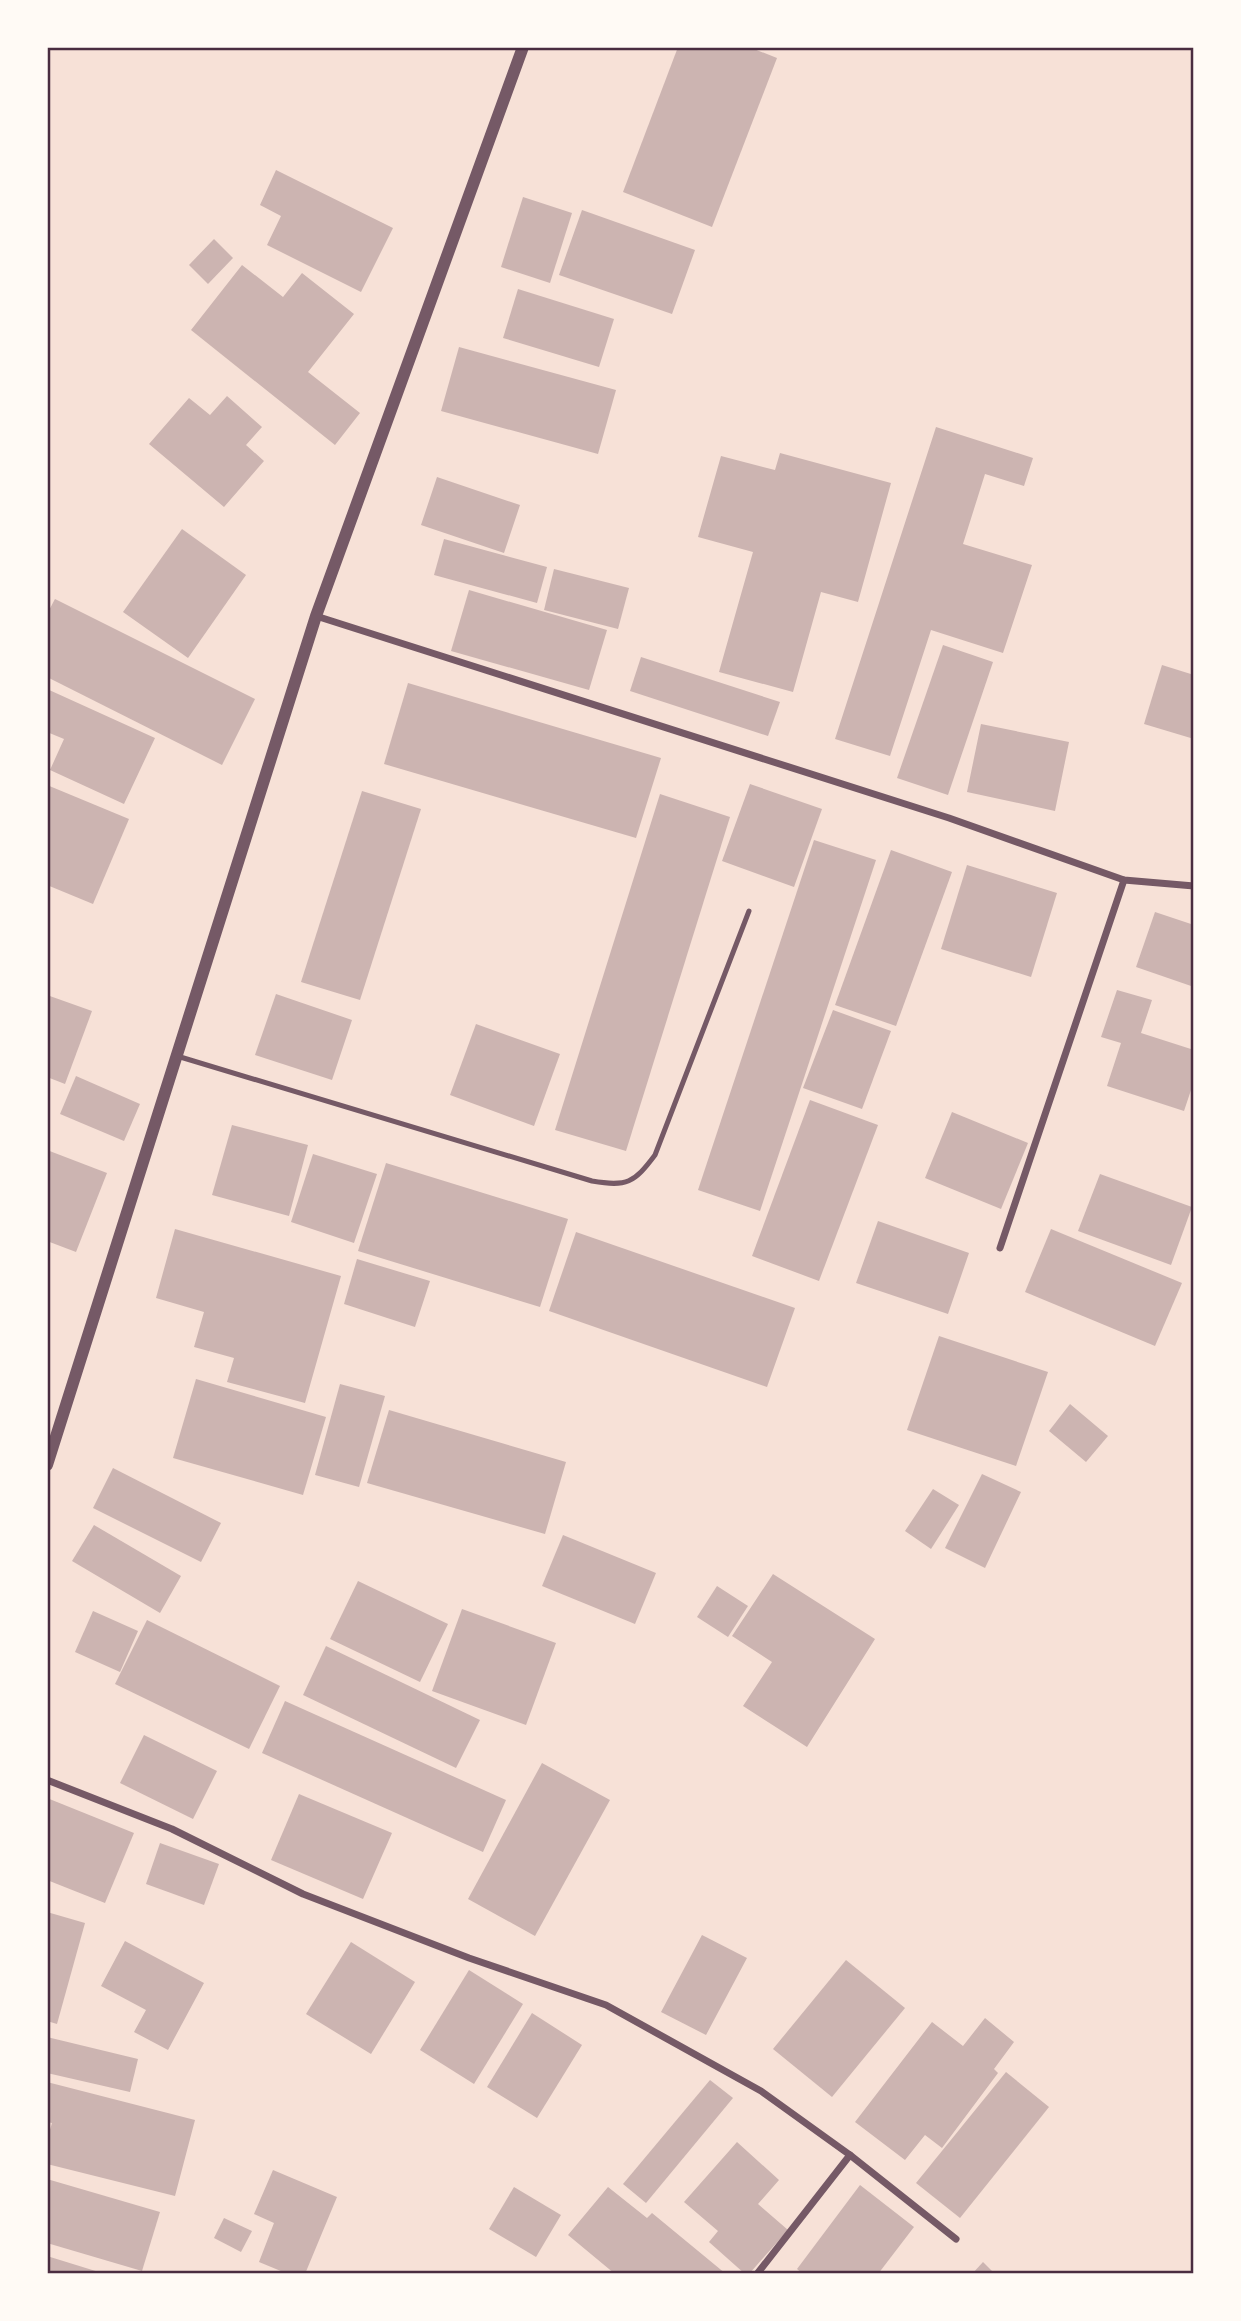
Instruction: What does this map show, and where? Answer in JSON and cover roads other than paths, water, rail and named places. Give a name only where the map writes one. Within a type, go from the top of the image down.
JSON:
[{"type":"street","points":[[47,1465],[316,616],[523,47]]},
{"type":"street","points":[[316,616],[949,818],[1124,880],[1194,886]]},
{"type":"street","points":[[1000,1248],[1124,880]]},
{"type":"street","points":[[47,1780],[172,1829],[303,1894],[469,1958],[606,2005],[761,2091],[850,2155],[956,2239]]},
{"type":"street","points":[[757,2274],[850,2155]]},
{"type":"lane","points":[[177,1056],[592,1181],[615,1185],[631,1182],[655,1155],[749,911]]}]
